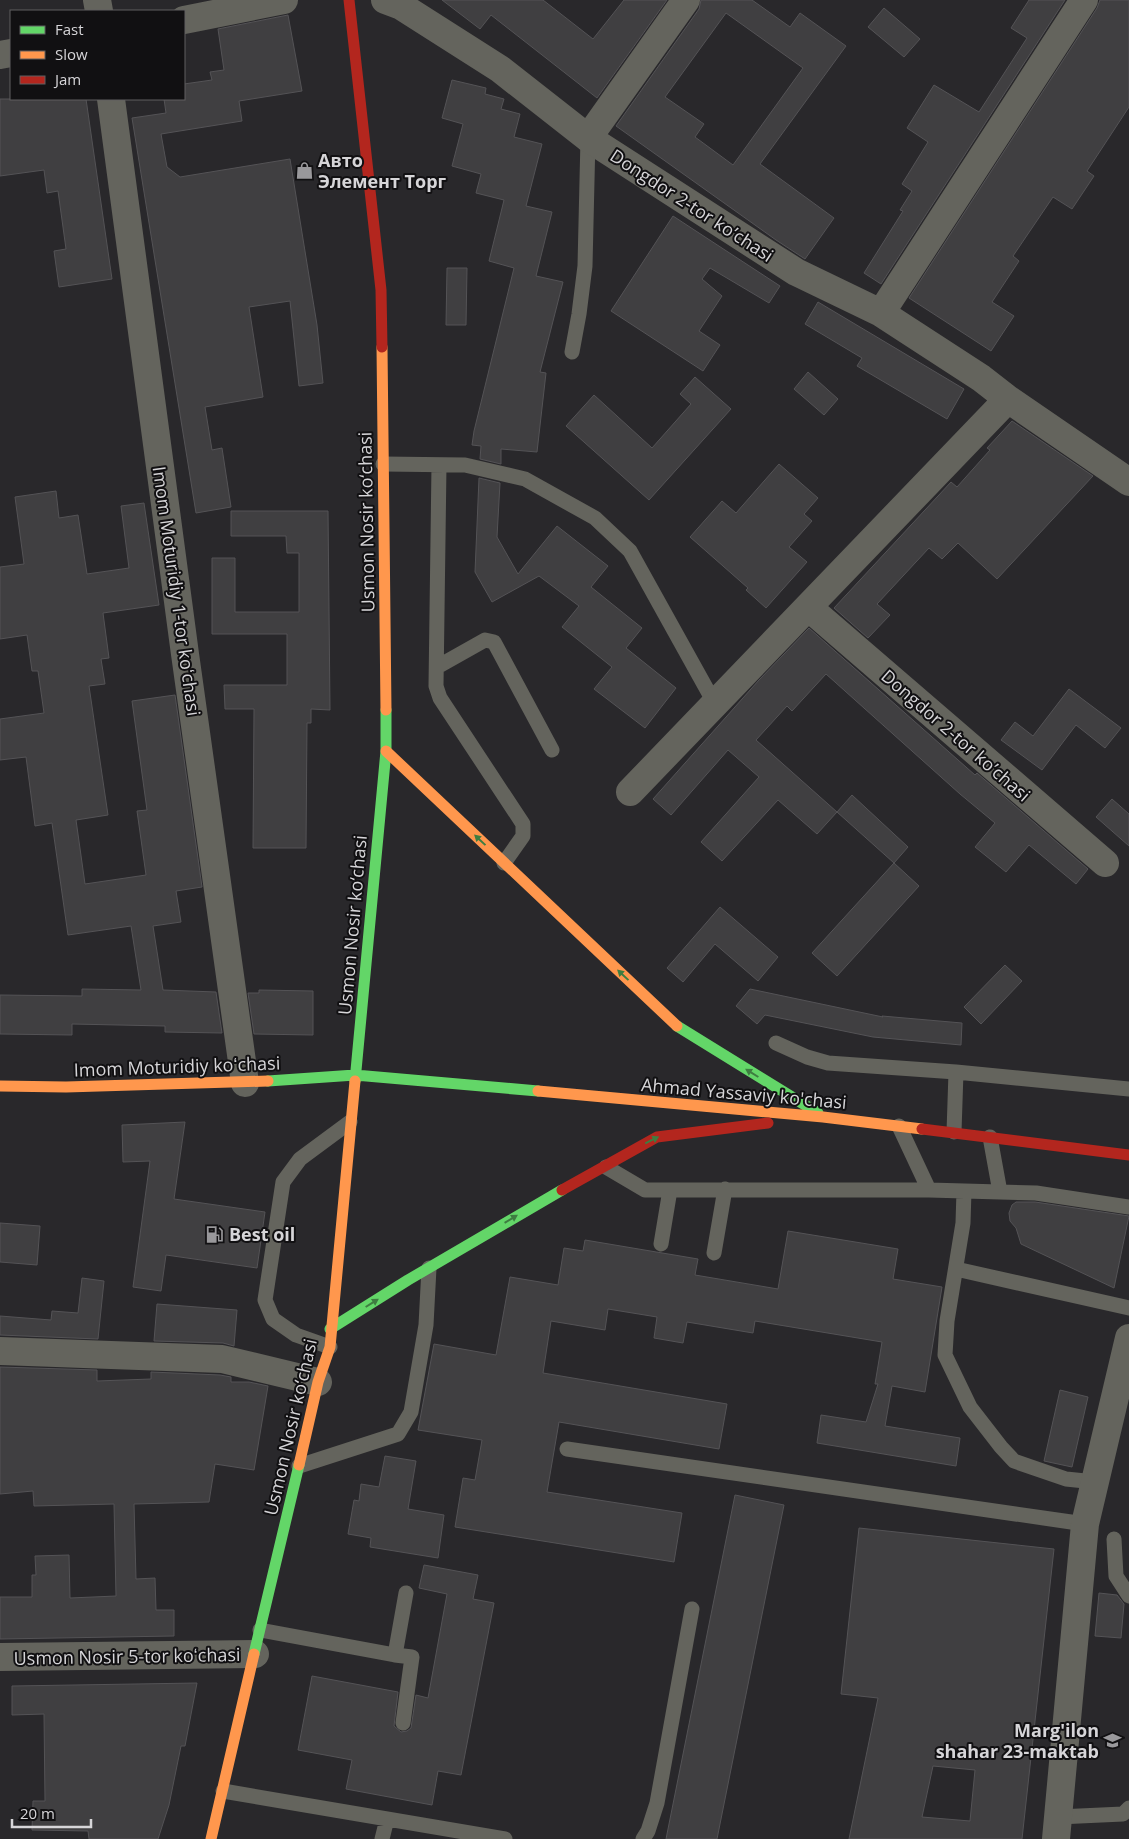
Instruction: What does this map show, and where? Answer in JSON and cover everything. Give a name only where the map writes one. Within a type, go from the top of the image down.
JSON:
[{"type":"main road","name":"Usmon Nosir ko‘chasi","points":[[211,1839],[318,1382],[330,1347],[330,1329],[386,751],[381,290],[349,0]]},
{"type":"main road","points":[[386,751],[680,1029],[823,1117]]},
{"type":"main road","name":"Imom Moturidiy koʻchasi","points":[[0,1086],[76,1087],[245,1083],[355,1075]]},
{"type":"main road","name":"Ahmad Yassaviy ko'chasi","points":[[355,1075],[823,1117],[1129,1155]]},
{"type":"main road","points":[[330,1329],[518,1215],[657,1137],[823,1117]]},
{"type":"street","points":[[185,20],[284,0]]},
{"type":"street","name":"Dongdor 2-tor koʼchasi","points":[[384,0],[401,6],[500,69],[588,138],[796,272],[881,312],[981,378],[1008,399],[1129,482]]},
{"type":"street","points":[[588,138],[686,0]]},
{"type":"street","points":[[881,312],[1084,0]]},
{"type":"street","name":"Imom Moturidiy 1-tor koʻchasi","points":[[111,100],[185,654],[245,1083]]},
{"type":"street","points":[[630,792],[1008,399]]},
{"type":"street","name":"Dongdor 2-tor koʼchasi","points":[[808,607],[1105,863]]},
{"type":"street","points":[[1057,1828],[1085,1524],[1129,1338]]},
{"type":"street","points":[[0,1351],[222,1359],[318,1382]]},
{"type":"street","name":"Usmon Nosir 5-tor koʻchasi","points":[[0,1658],[257,1642]]},
{"type":"lane","points":[[572,352],[580,314],[585,266],[588,138]]},
{"type":"lane","points":[[383,464],[465,465],[525,479],[595,518],[630,551],[715,704]]},
{"type":"lane","points":[[439,465],[436,686],[440,698],[523,824],[523,836],[504,863]]},
{"type":"lane","points":[[437,668],[486,640],[494,642],[552,750]]},
{"type":"lane","points":[[776,1043],[807,1057],[828,1063],[956,1072],[1129,1089]]},
{"type":"lane","points":[[954,1132],[956,1072]]},
{"type":"lane","points":[[330,1347],[296,1335],[273,1319],[266,1300],[283,1182],[300,1159],[350,1122]]},
{"type":"lane","points":[[899,1126],[929,1190]]},
{"type":"lane","points":[[990,1137],[1000,1192]]},
{"type":"lane","points":[[606,1167],[645,1190],[929,1190],[1036,1193],[1129,1207]]},
{"type":"lane","points":[[714,1253],[725,1189]]},
{"type":"lane","points":[[661,1244],[670,1190]]},
{"type":"lane","points":[[964,1191],[963,1222],[947,1321],[946,1355],[970,1407],[1001,1447],[1014,1460],[1066,1479],[1095,1482]]},
{"type":"lane","points":[[298,1466],[398,1434],[411,1412],[426,1325],[429,1268]]},
{"type":"lane","points":[[956,1269],[1129,1308]]},
{"type":"lane","points":[[567,1449],[1085,1524]]},
{"type":"lane","points":[[1114,1539],[1116,1576],[1129,1596]]},
{"type":"lane","points":[[395,1654],[406,1593]]},
{"type":"lane","points":[[643,1839],[648,1831],[657,1803],[692,1609]]},
{"type":"lane","points":[[257,1642],[412,1657],[403,1723]]},
{"type":"lane","points":[[223,1791],[505,1839]]},
{"type":"lane","points":[[1057,1828],[1123,1814],[1129,1808]]},
{"type":"lane","points":[[382,1839],[387,1819]]},
{"type":"building","points":[[442,0],[543,0],[593,39],[624,0],[667,0],[597,98],[491,15],[480,29]]},
{"type":"building","points":[[701,0],[752,0],[790,27],[800,13],[846,46],[760,164],[834,218],[805,259],[616,126],[699,9]],"holes":[[[726,13],[803,68],[733,165],[695,137],[704,124],[665,97]]]},
{"type":"building","points":[[1029,0],[1065,0],[881,284],[864,273],[903,211],[900,210],[912,191],[902,184],[928,142],[907,128],[934,85],[979,112],[1027,38],[1011,28]]},
{"type":"building","points":[[1100,0],[1129,0],[1129,107],[1087,171],[1094,176],[1072,209],[1053,197],[1013,256],[1019,261],[992,302],[1014,316],[991,351],[909,298],[1097,8]]},
{"type":"building","points":[[884,8],[920,39],[904,57],[868,27]]},
{"type":"building","points":[[288,15],[302,91],[239,101],[242,121],[161,134],[167,167],[180,177],[290,159],[317,325],[323,383],[299,386],[290,301],[249,307],[263,397],[205,407],[212,450],[222,448],[231,507],[196,513],[132,118],[166,113],[164,100],[185,100],[185,84],[212,80],[210,72],[224,70],[218,29]]},
{"type":"building","points":[[452,80],[486,88],[485,94],[504,99],[501,109],[520,114],[514,137],[542,144],[526,206],[552,212],[536,276],[563,282],[540,372],[546,373],[537,452],[501,449],[501,464],[480,459],[481,446],[472,445],[514,268],[489,261],[504,200],[476,193],[481,174],[452,166],[463,124],[442,118]]},
{"type":"building","points":[[0,99],[86,100],[112,279],[59,287],[54,251],[66,249],[58,191],[47,193],[44,170],[0,176]]},
{"type":"building","points":[[673,216],[780,286],[769,303],[710,268],[702,279],[722,296],[699,331],[720,345],[703,371],[611,311]]},
{"type":"building","points":[[447,268],[467,268],[466,325],[446,325]]},
{"type":"building","points":[[818,302],[964,389],[947,419],[857,366],[862,358],[805,324]]},
{"type":"building","points":[[808,372],[838,399],[824,415],[794,389]]},
{"type":"building","points":[[695,377],[731,409],[649,500],[566,426],[594,395],[652,448],[691,404],[680,394]]},
{"type":"building","points":[[1012,421],[1093,476],[997,579],[958,543],[942,559],[929,548],[877,604],[890,615],[868,638],[834,608],[951,482],[957,487],[990,450],[987,448]]},
{"type":"building","points":[[779,464],[818,498],[804,514],[812,521],[789,547],[807,562],[766,608],[746,590],[748,588],[690,537],[722,501],[736,513]]},
{"type":"building","points":[[479,478],[500,483],[497,537],[518,574],[557,526],[608,566],[591,587],[642,628],[626,648],[676,688],[645,728],[594,689],[612,667],[562,627],[579,606],[539,576],[492,602],[475,572]]},
{"type":"building","points":[[56,491],[59,518],[78,515],[87,574],[129,568],[121,506],[144,503],[159,605],[103,613],[109,658],[101,659],[105,684],[89,686],[108,815],[76,820],[85,884],[146,875],[137,811],[147,810],[132,701],[175,695],[202,887],[176,891],[181,922],[153,926],[163,990],[216,992],[222,1033],[165,1032],[165,1026],[72,1024],[72,1035],[0,1034],[0,995],[82,996],[82,989],[141,990],[131,926],[68,935],[52,823],[35,826],[26,757],[0,760],[0,719],[44,713],[38,671],[32,671],[27,635],[0,639],[0,567],[24,564],[15,497]]},
{"type":"building","points":[[231,511],[328,511],[330,710],[311,709],[311,723],[307,723],[306,848],[253,848],[254,709],[225,709],[224,685],[287,685],[287,634],[212,634],[212,558],[235,558],[235,612],[299,612],[299,553],[287,553],[286,536],[231,536]]},
{"type":"building","points":[[809,628],[975,775],[977,773],[1088,869],[1076,884],[1029,845],[1006,872],[975,847],[995,823],[826,674],[792,711],[787,706],[756,740],[837,812],[817,834],[778,800],[722,861],[701,842],[759,777],[728,750],[671,815],[653,799],[759,680]]},
{"type":"building","points":[[1069,689],[1121,728],[1105,748],[1076,725],[1042,770],[1001,740],[1015,722],[1033,736]]},
{"type":"building","points":[[852,795],[908,847],[894,863],[837,812]]},
{"type":"building","points":[[1112,799],[1129,814],[1129,846],[1096,817]]},
{"type":"building","points":[[894,863],[919,886],[837,976],[812,953]]},
{"type":"building","points":[[720,907],[778,957],[758,981],[715,944],[683,982],[667,968]]},
{"type":"building","points":[[1005,965],[1022,981],[981,1024],[964,1007]]},
{"type":"building","points":[[750,989],[883,1017],[962,1023],[961,1045],[873,1037],[765,1015],[757,1024],[736,1006]]},
{"type":"building","points":[[259,990],[313,991],[313,1035],[254,1034],[248,993],[259,993]]},
{"type":"building","points":[[185,1122],[174,1199],[265,1212],[257,1268],[166,1255],[161,1291],[133,1287],[150,1161],[123,1162],[122,1125]]},
{"type":"building","points":[[1016,1202],[1035,1202],[1129,1216],[1114,1288],[1021,1244],[1016,1228],[1010,1221],[1009,1213],[1012,1205]]},
{"type":"building","points":[[0,1223],[40,1226],[37,1265],[0,1262]]},
{"type":"building","points":[[788,1231],[898,1249],[893,1279],[942,1287],[925,1392],[892,1386],[885,1426],[960,1438],[956,1466],[817,1443],[821,1415],[866,1422],[878,1384],[875,1384],[882,1342],[755,1321],[753,1333],[687,1322],[683,1343],[654,1338],[657,1317],[608,1309],[605,1330],[551,1321],[543,1373],[727,1404],[719,1449],[559,1422],[547,1492],[682,1513],[674,1562],[455,1527],[463,1478],[475,1480],[482,1440],[418,1430],[434,1344],[496,1355],[510,1277],[558,1285],[564,1248],[583,1251],[585,1240],[698,1259],[695,1275],[778,1289]]},
{"type":"building","points":[[82,1278],[104,1281],[98,1339],[0,1335],[0,1316],[51,1320],[52,1311],[78,1313]]},
{"type":"building","points":[[157,1304],[237,1310],[234,1346],[223,1343],[154,1341]]},
{"type":"building","points":[[0,1367],[97,1370],[97,1381],[151,1379],[151,1372],[220,1375],[231,1377],[231,1382],[249,1382],[268,1386],[254,1470],[215,1464],[209,1502],[134,1504],[136,1579],[155,1578],[156,1610],[174,1610],[174,1636],[0,1639],[0,1597],[32,1597],[32,1575],[36,1575],[35,1556],[69,1555],[70,1598],[116,1596],[114,1504],[34,1506],[33,1491],[0,1494]]},
{"type":"building","points":[[1060,1390],[1088,1397],[1072,1467],[1044,1461]]},
{"type":"building","points":[[385,1456],[416,1461],[408,1509],[444,1515],[438,1558],[370,1547],[371,1538],[348,1534],[354,1500],[359,1501],[361,1484],[379,1487]]},
{"type":"building","points":[[735,1495],[784,1505],[717,1839],[666,1839]]},
{"type":"building","points":[[859,1528],[1054,1549],[1022,1839],[849,1839],[878,1698],[841,1694]],"holes":[[[933,1766],[975,1770],[970,1821],[922,1817]]]},
{"type":"building","points":[[424,1565],[478,1575],[473,1599],[494,1603],[461,1775],[438,1771],[432,1805],[346,1789],[352,1760],[298,1750],[312,1676],[398,1692],[394,1726],[401,1732],[411,1728],[416,1695],[428,1698],[447,1594],[419,1588]]},
{"type":"building","points":[[1099,1593],[1117,1595],[1124,1604],[1121,1638],[1095,1636]]},
{"type":"building","points":[[197,1683],[185,1746],[181,1746],[169,1805],[158,1839],[89,1839],[88,1831],[32,1830],[33,1801],[45,1801],[44,1714],[12,1715],[12,1686]]},
{"type":"traffic: fast","points":[[355,1081],[386,751],[386,710]]},
{"type":"traffic: fast","points":[[677,1026],[818,1113]]},
{"type":"traffic: fast","points":[[268,1081],[355,1075],[538,1091]]},
{"type":"traffic: fast","points":[[330,1329],[408,1280],[562,1190]]},
{"type":"traffic: fast","points":[[254,1654],[299,1465]]},
{"type":"traffic: slow","points":[[382,347],[386,710]]},
{"type":"traffic: slow","points":[[386,751],[677,1026]]},
{"type":"traffic: slow","points":[[0,1086],[66,1087],[268,1081]]},
{"type":"traffic: slow","points":[[299,1465],[318,1382],[330,1347],[355,1081]]},
{"type":"traffic: slow","points":[[538,1091],[823,1117],[922,1129]]},
{"type":"traffic: slow","points":[[211,1839],[254,1654]]},
{"type":"traffic: jam","points":[[349,0],[381,290],[382,347]]},
{"type":"traffic: jam","points":[[562,1190],[657,1137],[768,1123]]},
{"type":"traffic: jam","points":[[922,1129],[1129,1155]]},
{"type":"place","name":"Авто Элемент Торг","points":[[304,170]]},
{"type":"place","name":"Best oil","points":[[215,1234]]},
{"type":"place","name":"Marg'ilon shahar 23-maktab","points":[[1113,1740]]}]
